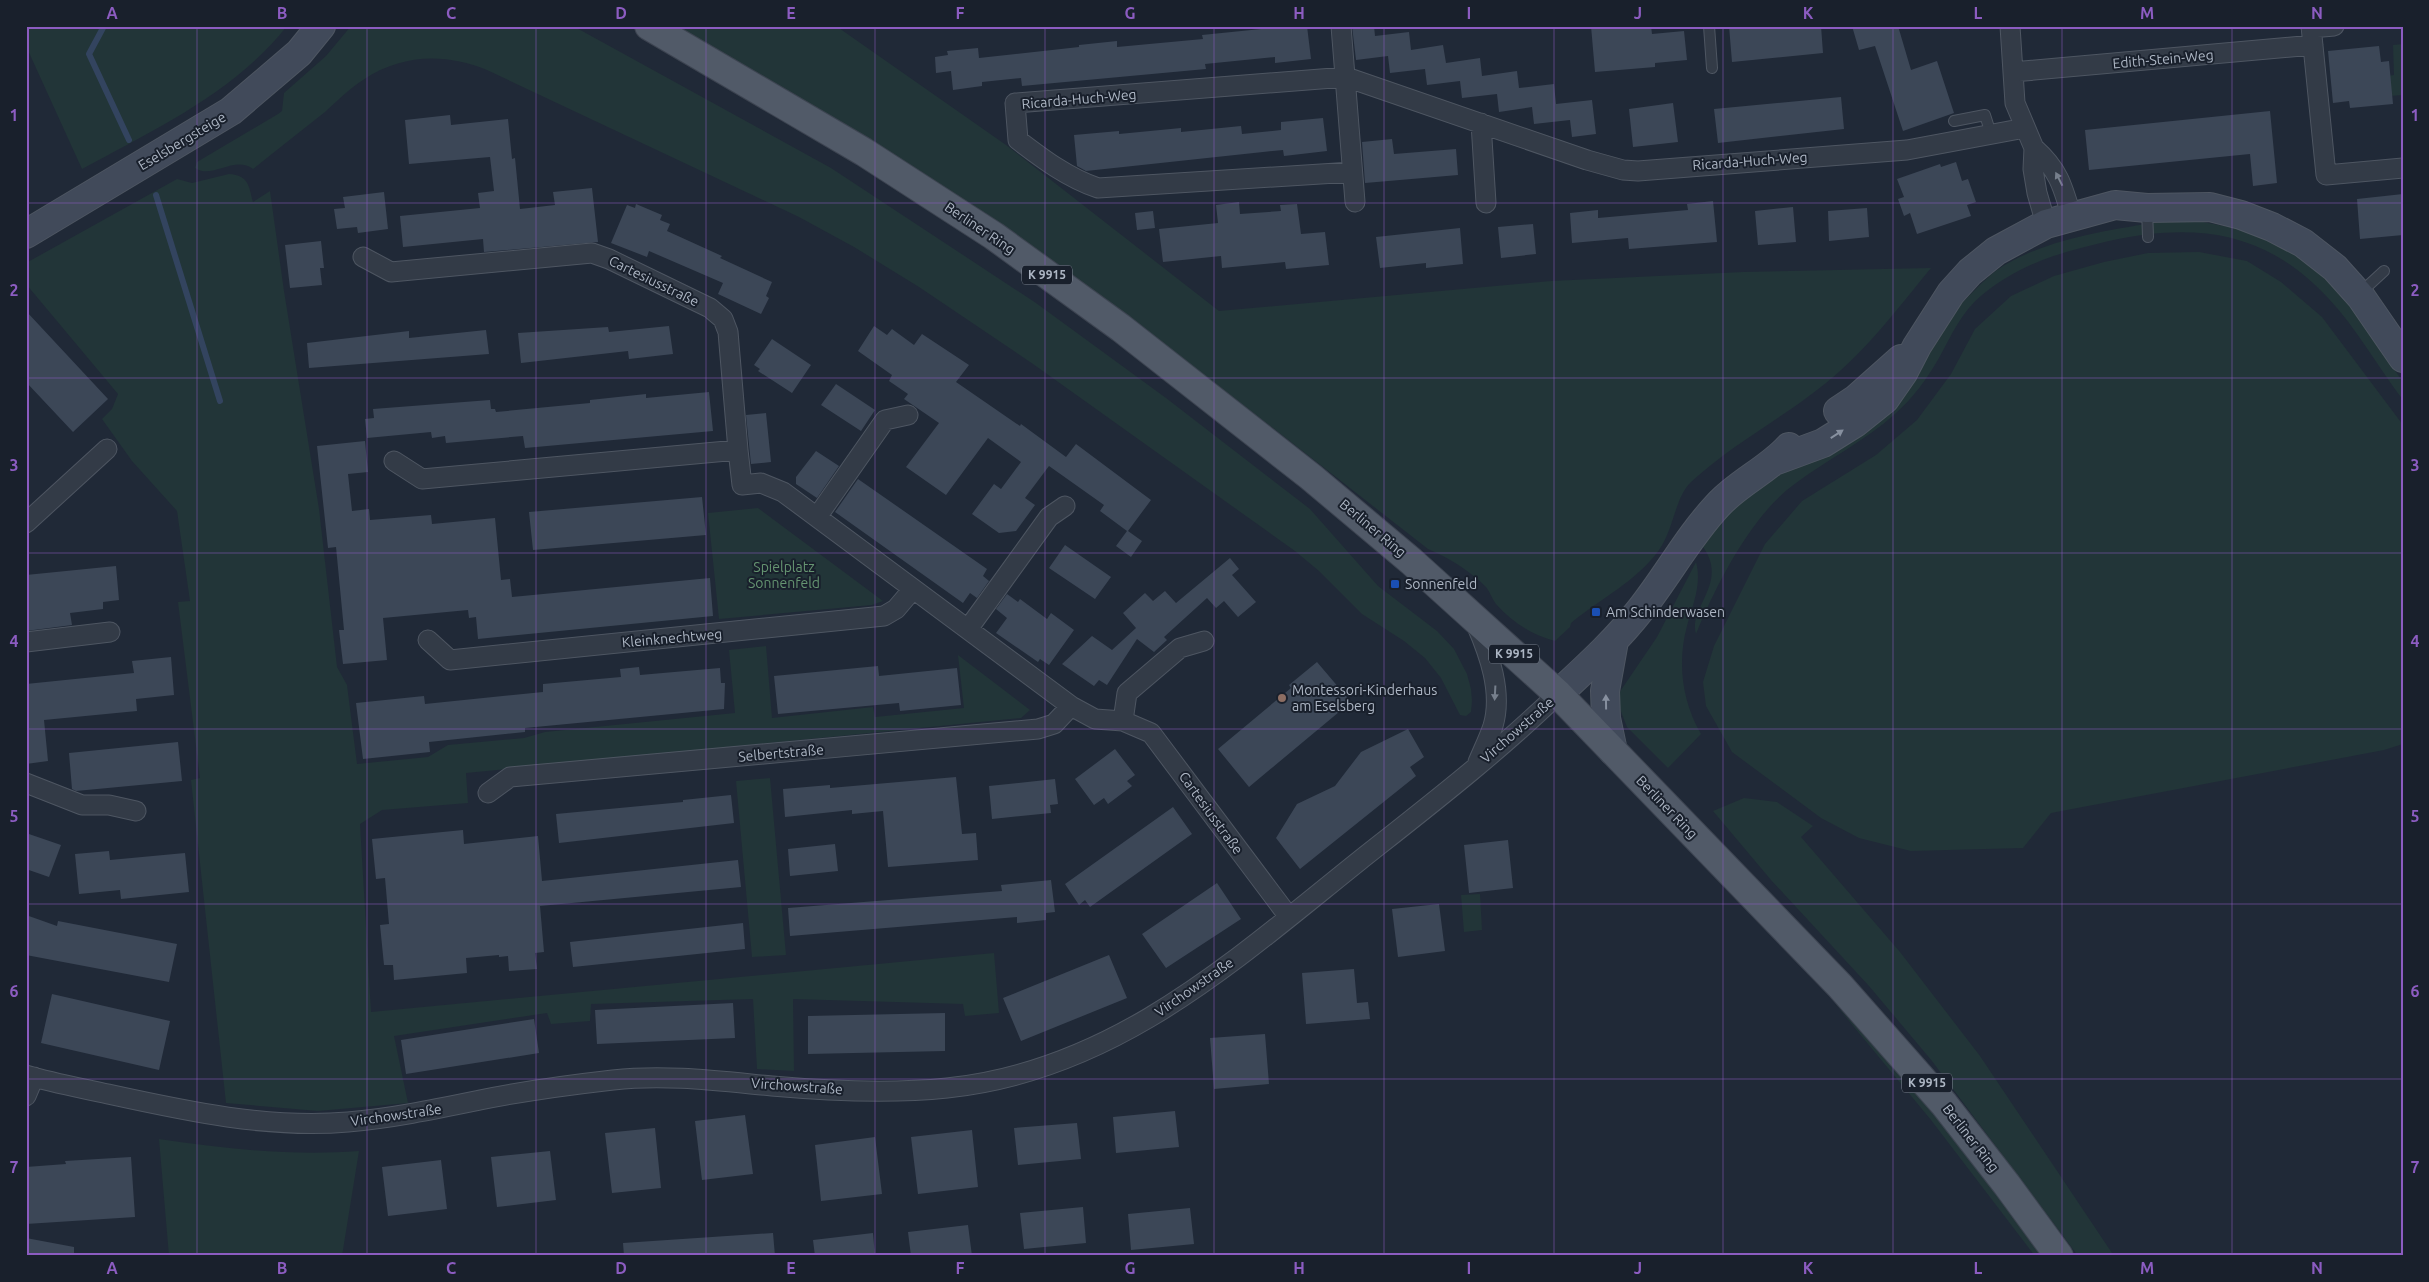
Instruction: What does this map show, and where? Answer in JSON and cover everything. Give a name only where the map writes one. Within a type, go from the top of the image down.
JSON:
[{"type":"main road","name":"Berliner Ring","points":[[649,26],[864,152],[994,236],[1121,328],[1311,477],[1471,613],[1558,694],[1840,986],[1911,1065],[1976,1144],[2059,1256]]},
{"type":"street","name":"Eselsbergsteige","points":[[26,234],[231,111],[299,53],[322,26]]},
{"type":"street","points":[[1341,26],[1355,202]]},
{"type":"street","points":[[2010,26],[2015,103],[2034,148],[2050,162],[2062,185],[2072,218]]},
{"type":"street","name":"Edith-Stein-Weg","points":[[2013,72],[2312,33],[2334,26]]},
{"type":"street","points":[[2312,33],[2326,176],[2403,168]]},
{"type":"street","name":"Ricarda-Huch-Weg","points":[[1352,172],[1098,188],[1084,183],[1051,164],[1018,140],[1015,103],[1346,77],[1623,170],[1907,150],[2025,128]]},
{"type":"street","points":[[1481,123],[1486,202]]},
{"type":"street","points":[[2034,148],[2033,169],[2037,193],[2046,224]]},
{"type":"street","points":[[1558,694],[1614,640],[1666,576],[1690,536],[1719,503],[1739,485],[1777,460],[1795,441],[1856,399],[1917,346],[1951,293],[1970,272],[1996,252],[2046,224],[2115,205],[2147,208],[2210,207],[2241,215],[2272,227],[2303,243],[2335,268],[2358,294],[2403,358]]},
{"type":"street","name":"Cartesiusstraße","points":[[363,257],[392,272],[592,253],[609,259],[710,308],[723,319],[728,332],[742,485],[762,483],[783,492],[1071,706],[1095,719],[1123,721],[1151,733],[1289,917]]},
{"type":"street","points":[[817,517],[885,420],[908,415]]},
{"type":"street","points":[[26,523],[107,449]]},
{"type":"street","points":[[394,461],[422,479],[738,450]]},
{"type":"street","points":[[968,629],[1049,517],[1065,506]]},
{"type":"street","name":"Kleinknechtweg","points":[[428,640],[450,660],[743,632],[884,616],[896,609],[912,589]]},
{"type":"street","name":"Virchowstraße","points":[[1471,613],[1489,653],[1496,685],[1493,724],[1476,765]]},
{"type":"street","points":[[26,642],[110,632]]},
{"type":"street","points":[[1612,750],[1606,718],[1605,692],[1614,640]]},
{"type":"street","points":[[1123,721],[1127,693],[1180,648],[1204,641]]},
{"type":"street","name":"Virchowstraße","points":[[30,1076],[158,1104],[227,1116],[290,1122],[343,1122],[397,1117],[519,1093],[627,1078],[697,1078],[769,1086],[899,1091],[947,1088],[1001,1078],[1048,1065],[1113,1039],[1156,1015],[1208,979],[1289,917],[1532,720],[1558,694]]},
{"type":"street","name":"Selbertstraße","points":[[488,793],[510,777],[1038,729],[1054,724],[1071,706]]},
{"type":"street","points":[[26,783],[82,806],[109,805],[136,811]]},
{"type":"street","points":[[26,1096],[30,1076]]},
{"type":"lane","points":[[1709,26],[1712,68]]},
{"type":"lane","points":[[1954,121],[1985,116],[1991,134]]},
{"type":"lane","points":[[2147,208],[2148,237]]},
{"type":"lane","points":[[2358,294],[2384,272]]},
{"type":"green space","points":[[26,26],[287,26],[266,50],[218,90],[165,124],[82,169],[26,46]]},
{"type":"green space","points":[[351,26],[573,26],[831,168],[1036,303],[1166,398],[1310,509],[1378,586],[1437,631],[1454,649],[1467,674],[1471,689],[1471,712],[1466,716],[1460,715],[1441,678],[1425,658],[1404,641],[1362,614],[1319,571],[1295,551],[1033,364],[919,287],[854,247],[799,217],[487,70],[471,64],[440,59],[408,61],[393,65],[378,71],[343,95],[325,112],[253,169],[246,165],[209,171],[195,168],[197,162],[282,111],[284,93],[326,56]]},
{"type":"green space","points":[[676,26],[836,26],[1006,145],[1219,311],[1551,281],[1743,272],[1931,268],[1881,328],[1841,370],[1810,396],[1723,455],[1691,482],[1681,496],[1664,542],[1650,561],[1629,580],[1571,623],[1570,627],[1555,641],[1530,631],[1509,617],[1496,604],[1486,587],[1473,575],[1451,560],[1428,549],[1173,351],[976,208],[892,154]]},
{"type":"green space","points":[[2403,44],[2403,95],[2389,96],[2387,76],[2394,75],[2393,45]]},
{"type":"green space","points":[[229,174],[244,179],[249,187],[253,202],[270,191],[319,509],[337,667],[347,685],[357,764],[428,757],[448,745],[524,738],[545,732],[735,713],[729,650],[766,646],[772,718],[873,707],[875,717],[964,708],[958,655],[1030,710],[1021,718],[466,773],[468,803],[382,810],[360,824],[371,1012],[994,953],[999,1013],[965,1016],[963,1004],[793,999],[794,1071],[757,1069],[753,999],[591,1004],[590,1021],[551,1024],[547,1013],[394,1036],[408,1103],[318,1111],[226,1103],[191,780],[200,778],[178,602],[190,601],[177,511],[132,461],[102,419],[112,409],[118,394],[26,284],[26,263],[177,179],[192,183]]},
{"type":"green space","points":[[2159,222],[2203,222],[2245,230],[2301,257],[2331,282],[2352,309],[2403,382],[2403,400],[2358,335],[2329,299],[2305,276],[2281,259],[2255,246],[2228,237],[2200,233],[2171,232],[2109,241],[2058,254],[2012,275],[1975,301],[1963,316],[1930,373],[1902,408],[1871,433],[1808,474],[1780,496],[1750,531],[1737,552],[1714,594],[1696,634],[1697,614],[1710,583],[1712,572],[1710,560],[1703,547],[1719,524],[1742,499],[1802,461],[1989,276],[2015,260],[2054,244],[2097,233]]},
{"type":"green space","points":[[2199,252],[2247,261],[2281,282],[2322,317],[2403,425],[2403,744],[2384,750],[2051,813],[2023,848],[1911,851],[1859,838],[1821,818],[1732,752],[1706,706],[1703,682],[1714,646],[1765,544],[1802,501],[1876,455],[1917,420],[1951,374],[1975,329],[2011,296],[2054,276],[2104,262],[2148,253]]},
{"type":"green space","name":"Spielplatz Sonnenfeld","points":[[758,508],[883,601],[872,605],[719,619],[708,513]]},
{"type":"green space","points":[[1696,562],[1698,570],[1697,586],[1684,640],[1682,668],[1689,708],[1701,734],[1668,768],[1627,727],[1620,709],[1619,693],[1657,637]]},
{"type":"green space","points":[[770,778],[786,955],[752,957],[736,781]]},
{"type":"green space","points":[[1744,798],[1777,802],[1813,826],[1801,837],[1900,952],[1980,1056],[2114,1256],[2078,1256],[1932,1061],[1869,986],[1771,880],[1713,811]]},
{"type":"green space","points":[[1480,894],[1482,930],[1464,932],[1461,895]]},
{"type":"green space","points":[[1835,1004],[1937,1115],[2044,1256],[2035,1256],[1931,1120]]},
{"type":"green space","points":[[159,1139],[259,1151],[309,1153],[359,1151],[342,1256],[169,1256]]},
{"type":"building","points":[[1261,26],[1307,26],[1311,59],[1275,63],[1275,57],[1205,64],[1206,69],[1022,86],[1021,78],[982,82],[982,86],[953,90],[951,71],[936,73],[935,57],[948,55],[947,51],[978,48],[979,58],[1117,41],[1117,47],[1203,39],[1202,35],[1261,29]]},
{"type":"building","points":[[1352,26],[1374,26],[1375,36],[1409,32],[1411,50],[1443,45],[1446,63],[1480,58],[1482,76],[1517,71],[1519,88],[1554,84],[1556,104],[1592,100],[1596,134],[1572,137],[1570,120],[1534,124],[1532,107],[1499,112],[1497,94],[1462,98],[1460,81],[1427,85],[1425,69],[1390,73],[1388,56],[1356,60]]},
{"type":"building","points":[[1591,26],[1651,26],[1652,34],[1684,31],[1687,60],[1655,63],[1655,67],[1595,72]]},
{"type":"building","points":[[1729,26],[1821,26],[1823,53],[1732,62]]},
{"type":"building","points":[[1852,26],[1898,26],[1911,70],[1937,61],[1954,113],[1903,131],[1875,46],[1859,50]]},
{"type":"building","points":[[2379,46],[2381,62],[2389,61],[2393,104],[2350,108],[2349,101],[2333,103],[2328,51]]},
{"type":"building","points":[[1841,97],[1844,129],[1718,143],[1714,109]]},
{"type":"building","points":[[1673,103],[1678,142],[1633,147],[1629,109]]},
{"type":"building","points":[[2270,111],[2277,183],[2253,186],[2250,154],[2089,170],[2085,130]]},
{"type":"building","points":[[450,115],[451,125],[508,119],[512,159],[515,158],[520,209],[555,205],[553,192],[592,188],[598,242],[484,252],[483,239],[403,247],[400,216],[480,208],[478,193],[494,191],[490,157],[409,164],[405,120]]},
{"type":"building","points":[[1323,118],[1327,151],[1284,156],[1283,150],[1086,171],[1077,166],[1074,135],[1119,131],[1119,134],[1181,128],[1181,132],[1241,126],[1242,134],[1281,130],[1281,122]]},
{"type":"building","points":[[1392,139],[1394,154],[1456,149],[1458,175],[1365,183],[1362,142]]},
{"type":"building","points":[[1956,162],[1962,181],[1968,179],[1976,202],[1967,205],[1971,216],[1917,234],[1910,213],[1904,216],[1898,199],[1904,197],[1897,179],[1940,164],[1941,167]]},
{"type":"building","points":[[384,192],[388,229],[358,233],[357,227],[337,229],[334,209],[345,208],[343,197]]},
{"type":"building","points":[[2403,194],[2403,235],[2360,239],[2357,199]]},
{"type":"building","points":[[1713,201],[1717,242],[1629,249],[1628,238],[1572,243],[1570,213],[1598,210],[1598,218],[1688,210],[1687,204]]},
{"type":"building","points":[[1239,202],[1240,214],[1281,211],[1280,205],[1297,204],[1301,234],[1325,232],[1329,265],[1286,269],[1285,262],[1222,268],[1221,256],[1163,262],[1159,229],[1218,223],[1216,205]]},
{"type":"building","points":[[636,204],[662,215],[660,220],[670,224],[667,231],[722,256],[720,258],[772,282],[766,296],[769,298],[761,314],[718,294],[723,283],[649,251],[647,257],[611,243],[627,205],[635,208]]},
{"type":"building","points":[[1793,207],[1796,242],[1758,245],[1755,211]]},
{"type":"building","points":[[1867,208],[1869,237],[1829,241],[1828,211]]},
{"type":"building","points":[[1153,211],[1155,228],[1137,230],[1135,213]]},
{"type":"building","points":[[1533,224],[1536,254],[1501,258],[1498,227]]},
{"type":"building","points":[[1460,228],[1463,264],[1426,268],[1426,263],[1380,268],[1376,237]]},
{"type":"building","points":[[321,241],[324,268],[320,268],[322,285],[290,288],[285,245]]},
{"type":"building","points":[[26,311],[108,399],[73,432],[26,382]]},
{"type":"building","points":[[669,326],[673,354],[629,359],[628,351],[521,363],[518,333],[608,327],[609,332]]},
{"type":"building","points":[[874,326],[887,335],[892,329],[914,345],[922,334],[969,365],[956,382],[1020,426],[1021,424],[1066,457],[1076,444],[1151,500],[1128,531],[1142,541],[1131,557],[1116,546],[1127,531],[1100,511],[1104,505],[1049,466],[1025,498],[1035,505],[1016,531],[999,533],[972,514],[994,484],[1001,489],[1021,462],[988,438],[946,495],[906,467],[939,423],[904,399],[908,394],[889,381],[892,375],[858,351]]},
{"type":"building","points":[[486,330],[489,354],[309,368],[307,343],[409,331],[409,338]]},
{"type":"building","points":[[772,339],[811,365],[792,393],[758,371],[760,369],[754,365]]},
{"type":"building","points":[[836,384],[875,410],[861,431],[821,405]]},
{"type":"building","points":[[709,392],[713,431],[525,448],[523,436],[446,443],[445,436],[432,438],[431,432],[367,438],[365,419],[374,418],[373,409],[490,400],[491,409],[495,409],[496,412],[590,403],[590,400],[646,394],[646,398]]},
{"type":"building","points":[[766,413],[771,462],[751,464],[746,415]]},
{"type":"building","points":[[365,441],[368,472],[348,474],[352,511],[369,509],[370,520],[431,515],[432,524],[495,518],[501,580],[510,579],[512,597],[710,578],[713,616],[478,639],[476,617],[469,618],[468,610],[383,618],[387,660],[343,664],[339,630],[344,630],[336,547],[328,548],[317,446]]},
{"type":"building","points":[[816,451],[839,466],[817,498],[796,484],[796,477]]},
{"type":"building","points":[[858,479],[987,569],[983,576],[989,581],[977,598],[970,593],[963,603],[835,512]]},
{"type":"building","points":[[702,497],[706,535],[533,550],[529,512]]},
{"type":"building","points":[[1065,545],[1111,577],[1095,599],[1049,568]]},
{"type":"building","points":[[1230,558],[1239,569],[1232,575],[1256,602],[1238,617],[1224,601],[1216,608],[1207,598],[1164,637],[1167,640],[1154,652],[1137,639],[1107,685],[1099,680],[1094,686],[1062,664],[1092,636],[1112,650],[1136,628],[1123,613],[1145,593],[1153,601],[1165,591],[1176,603]]},
{"type":"building","points":[[116,566],[119,600],[103,602],[103,609],[70,613],[72,625],[26,631],[26,575]]},
{"type":"building","points":[[1007,594],[1018,602],[1020,599],[1047,619],[1051,613],[1074,630],[1049,665],[1040,659],[1038,662],[996,633],[1007,618],[996,609]]},
{"type":"building","points":[[171,657],[174,695],[136,699],[137,711],[44,720],[48,761],[26,764],[26,684],[134,673],[132,661]]},
{"type":"building","points":[[1317,662],[1351,702],[1249,787],[1218,749],[1291,688],[1289,685]]},
{"type":"building","points":[[878,666],[879,676],[957,668],[961,705],[900,711],[899,703],[778,714],[774,676]]},
{"type":"building","points":[[639,667],[640,675],[720,668],[721,683],[725,683],[724,709],[525,728],[525,732],[429,742],[430,752],[363,759],[356,703],[424,696],[425,704],[543,692],[543,684],[621,677],[620,669]]},
{"type":"building","points":[[1408,729],[1424,757],[1410,767],[1416,776],[1300,869],[1276,838],[1297,804],[1335,786],[1361,752]]},
{"type":"building","points":[[178,742],[182,781],[76,791],[72,789],[69,753]]},
{"type":"building","points":[[1115,749],[1135,775],[1127,781],[1132,786],[1108,804],[1104,798],[1094,805],[1075,779]]},
{"type":"building","points":[[956,777],[962,834],[976,833],[978,860],[888,867],[883,811],[852,814],[852,810],[785,817],[783,789],[830,785],[830,788]]},
{"type":"building","points":[[1055,779],[1058,804],[1050,805],[1051,813],[992,819],[989,786]]},
{"type":"building","points":[[731,795],[734,823],[559,843],[556,814],[683,802],[683,800]]},
{"type":"building","points":[[1173,807],[1192,834],[1090,907],[1085,900],[1079,905],[1065,884]]},
{"type":"building","points":[[463,830],[464,844],[538,836],[542,881],[738,860],[741,887],[540,906],[544,952],[535,953],[537,969],[509,971],[508,956],[499,957],[499,955],[466,958],[467,973],[394,980],[393,965],[384,965],[380,925],[389,924],[385,878],[376,879],[372,839]]},
{"type":"building","points":[[26,833],[61,845],[49,877],[26,869]]},
{"type":"building","points":[[1508,840],[1513,888],[1469,893],[1464,845]]},
{"type":"building","points":[[835,844],[838,871],[790,876],[788,849]]},
{"type":"building","points":[[109,851],[110,860],[185,853],[189,892],[121,899],[120,890],[79,894],[75,854]]},
{"type":"building","points":[[1051,880],[1055,912],[1046,913],[1046,920],[1017,923],[1017,917],[790,936],[788,908],[1002,891],[1001,885]]},
{"type":"building","points":[[1217,883],[1241,919],[1166,968],[1142,934]]},
{"type":"building","points":[[1439,904],[1445,951],[1398,957],[1392,909]]},
{"type":"building","points":[[26,915],[57,926],[58,921],[177,944],[169,982],[26,955]]},
{"type":"building","points":[[743,923],[745,949],[573,967],[570,942]]},
{"type":"building","points":[[1109,955],[1127,998],[1021,1041],[1003,998]]},
{"type":"building","points":[[1354,969],[1357,1003],[1368,1002],[1370,1019],[1306,1024],[1302,973]]},
{"type":"building","points":[[52,994],[170,1021],[159,1070],[41,1043]]},
{"type":"building","points":[[733,1003],[735,1038],[597,1044],[595,1010]]},
{"type":"building","points":[[945,1013],[945,1051],[808,1054],[808,1016]]},
{"type":"building","points":[[534,1019],[539,1053],[406,1074],[401,1040]]},
{"type":"building","points":[[1265,1034],[1269,1084],[1214,1089],[1210,1038]]},
{"type":"building","points":[[1175,1111],[1179,1147],[1116,1153],[1113,1117]]},
{"type":"building","points":[[745,1115],[753,1174],[702,1180],[695,1121]]},
{"type":"building","points":[[1077,1123],[1081,1159],[1018,1165],[1014,1128]]},
{"type":"building","points":[[655,1128],[661,1188],[612,1193],[605,1133]]},
{"type":"building","points":[[972,1130],[978,1187],[918,1194],[911,1137]]},
{"type":"building","points":[[875,1137],[882,1194],[821,1201],[815,1145]]},
{"type":"building","points":[[550,1151],[556,1200],[497,1207],[491,1157]]},
{"type":"building","points":[[131,1157],[135,1217],[26,1224],[26,1167],[66,1164],[65,1161]]},
{"type":"building","points":[[441,1160],[447,1209],[388,1216],[382,1167]]},
{"type":"building","points":[[1083,1207],[1086,1243],[1024,1249],[1020,1213]]},
{"type":"building","points":[[1190,1208],[1194,1244],[1131,1250],[1128,1214]]},
{"type":"building","points":[[968,1225],[972,1256],[911,1256],[908,1232]]},
{"type":"building","points":[[773,1233],[775,1256],[624,1256],[623,1243]]},
{"type":"building","points":[[873,1233],[875,1256],[815,1256],[813,1240]]},
{"type":"building","points":[[26,1238],[74,1247],[74,1256],[26,1256]]},
{"type":"waterway","points":[[104,26],[89,54],[129,140]]},
{"type":"waterway","points":[[156,195],[220,401]]},
{"type":"place","name":"Sonnenfeld","points":[[1395,584]]},
{"type":"place","name":"Am Schinderwasen","points":[[1596,612]]},
{"type":"place","name":"Montessori-Kinderhaus am Eselsberg","points":[[1282,698]]}]
